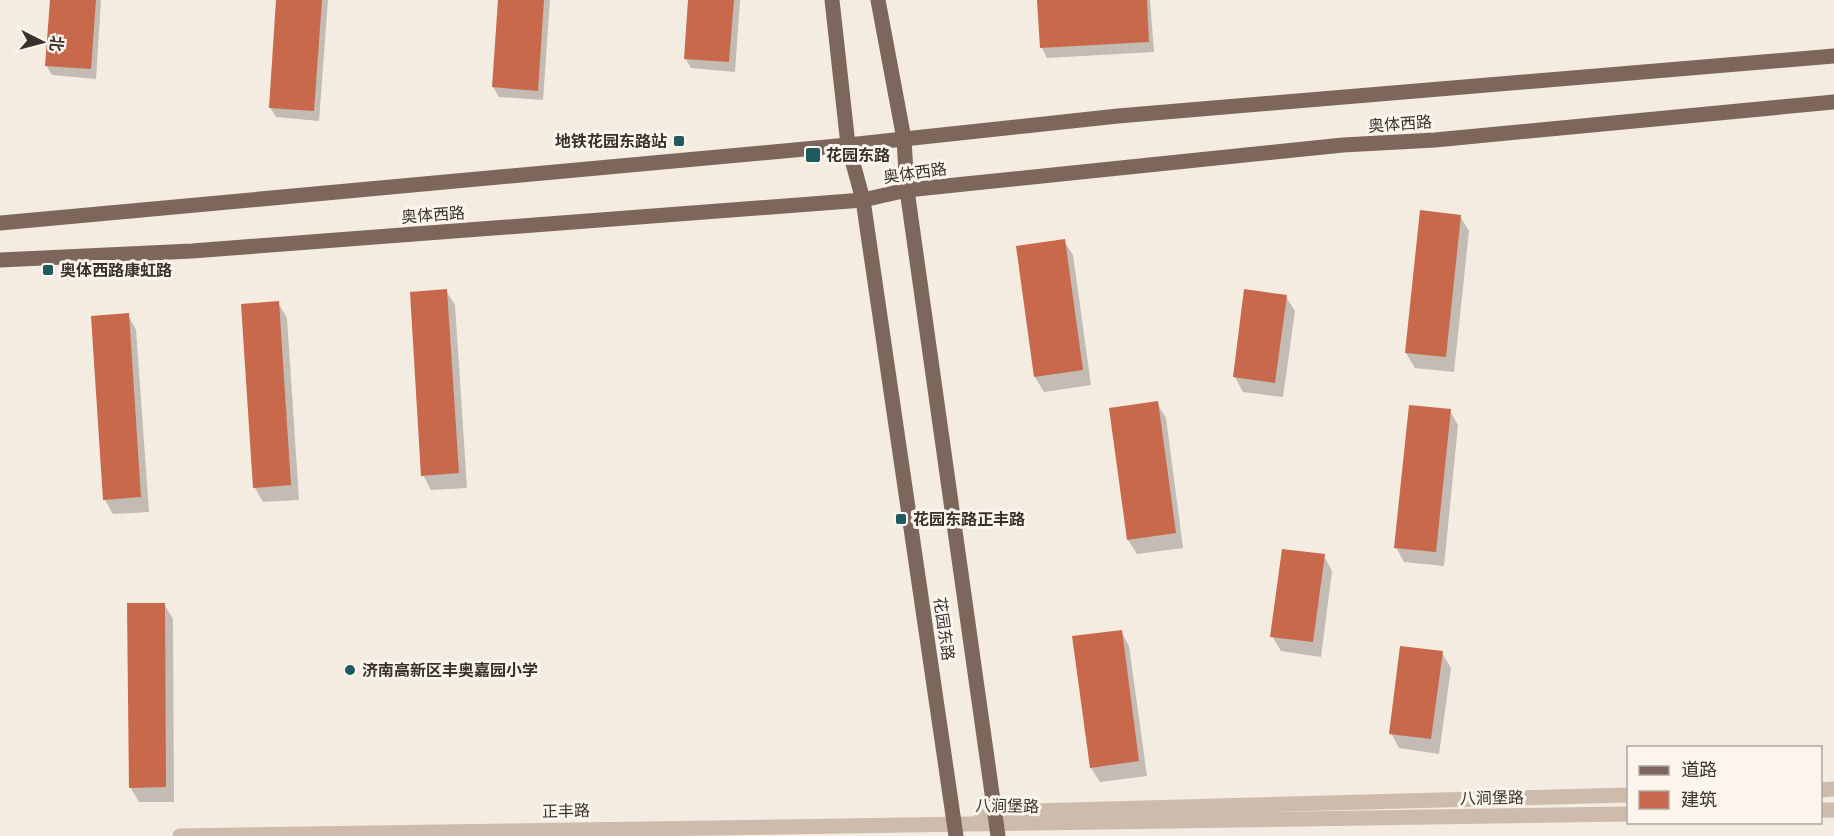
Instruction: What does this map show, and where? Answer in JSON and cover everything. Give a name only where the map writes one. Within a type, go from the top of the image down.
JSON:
[{"type":"main road","name":"花园东路","points":[[832,0],[848,146],[863,201],[955,829]]},
{"type":"main road","name":"花园东路","points":[[878,0],[904,139],[907,190],[996,824]]},
{"type":"main road","name":"奥体西路","points":[[0,223],[848,146],[1118,116],[1834,56]]},
{"type":"main road","name":"奥体西路","points":[[0,260],[192,251],[863,201],[907,190],[1343,145],[1435,140],[1834,102]]},
{"type":"street","name":"八涧堡路","points":[[955,829],[996,824],[1627,795]]},
{"type":"street","name":"八涧堡路","points":[[996,824],[1627,814]]},
{"type":"street","name":"正丰路","points":[[180,836],[955,829]]},
{"type":"building","points":[[50,0],[96,0],[91,69],[45,66]]},
{"type":"building","points":[[276,0],[322,0],[314,111],[269,108]]},
{"type":"building","points":[[498,0],[544,0],[538,91],[492,87]]},
{"type":"building","points":[[688,0],[734,0],[729,62],[684,59]]},
{"type":"building","points":[[1037,0],[1147,0],[1149,42],[1040,48]]},
{"type":"building","points":[[1420,210],[1461,215],[1446,357],[1405,353]]},
{"type":"building","points":[[1065,239],[1083,370],[1034,377],[1016,246]]},
{"type":"building","points":[[447,289],[459,473],[421,476],[410,292]]},
{"type":"building","points":[[1244,289],[1287,295],[1275,383],[1233,377]]},
{"type":"building","points":[[279,301],[291,485],[253,488],[241,304]]},
{"type":"building","points":[[129,313],[141,497],[103,500],[91,316]]},
{"type":"building","points":[[1158,401],[1176,533],[1127,540],[1109,408]]},
{"type":"building","points":[[1409,405],[1451,409],[1436,552],[1394,548]]},
{"type":"building","points":[[1282,549],[1325,554],[1313,642],[1270,637]]},
{"type":"building","points":[[127,603],[165,603],[166,787],[129,788]]},
{"type":"building","points":[[1122,630],[1139,761],[1090,768],[1072,636]]},
{"type":"building","points":[[1400,646],[1443,651],[1431,739],[1389,734]]},
{"type":"place","name":"地铁花园东路站","points":[[679,141]]},
{"type":"place","name":"花园东路","points":[[813,155]]},
{"type":"place","name":"奥体西路康虹路","points":[[48,270]]},
{"type":"place","name":"花园东路正丰路","points":[[901,519]]},
{"type":"place","name":"济南高新区丰奥嘉园小学","points":[[350,670]]}]
